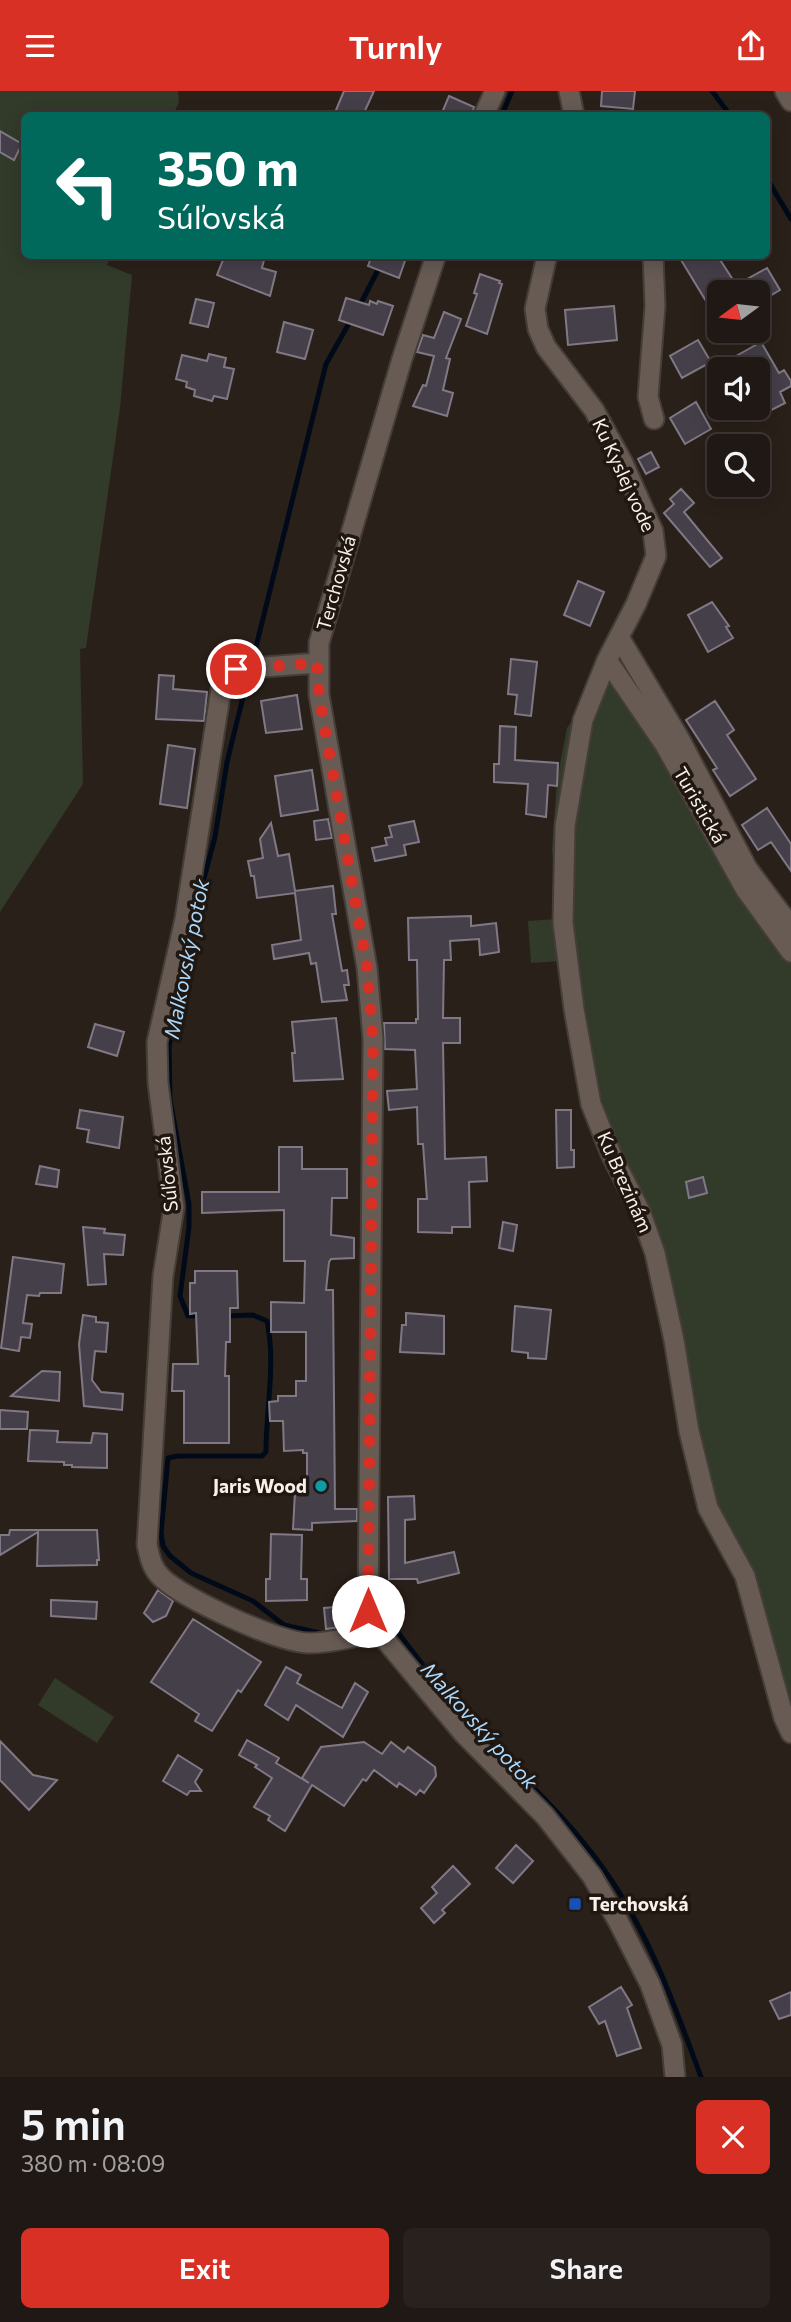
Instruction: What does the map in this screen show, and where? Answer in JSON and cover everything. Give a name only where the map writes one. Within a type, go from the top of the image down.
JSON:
[{"type":"street","points":[[485,112],[495,91]]},
{"type":"street","points":[[569,91],[573,112]]},
{"type":"street","points":[[785,91],[791,101]]},
{"type":"street","name":"Terchovská","points":[[374,1623],[373,1039],[367,968],[319,695],[317,663],[319,643],[353,524],[435,259]]},
{"type":"street","name":"Ku Kyslej vode","points":[[546,259],[535,309],[538,329],[546,347],[594,410],[623,463],[653,531],[656,556],[607,660]]},
{"type":"street","points":[[653,259],[655,306],[648,397],[654,419]]},
{"type":"street","name":"Turistická","points":[[619,637],[679,738],[747,868],[791,927]]},
{"type":"street","name":"Turistická","points":[[607,660],[665,745],[746,890],[791,952]]},
{"type":"street","name":"Ku Brezinám","points":[[607,660],[583,720],[565,826],[563,923],[574,1009],[591,1104],[611,1154],[640,1211],[655,1253],[708,1508],[745,1576],[784,1718],[791,1733]]},
{"type":"street","name":"Súľovská","points":[[317,663],[236,669],[222,683],[185,919],[157,1042],[158,1083],[174,1207],[163,1276],[148,1545],[151,1563],[161,1577],[186,1596],[284,1639],[309,1643],[353,1638],[374,1623]]},
{"type":"street","points":[[374,1623],[464,1734],[545,1816],[592,1877],[650,1984],[672,2045],[675,2077]]},
{"type":"green space","points":[[0,91],[178,91],[179,102],[174,112],[21,112],[21,259],[110,259],[107,265],[132,275],[120,408],[86,648],[80,649],[83,784],[0,912]]},
{"type":"green space","points":[[608,673],[791,953],[791,1727],[744,1583],[700,1482],[682,1333],[603,1156],[561,926],[552,850],[557,780],[567,728]]},
{"type":"green space","points":[[557,919],[560,961],[531,963],[528,921]]},
{"type":"green space","points":[[55,1678],[114,1717],[97,1743],[38,1705]]},
{"type":"building","points":[[344,91],[374,91],[364,112],[336,110]]},
{"type":"building","points":[[602,91],[635,91],[633,109],[601,106]]},
{"type":"building","points":[[449,96],[474,107],[473,112],[442,112]]},
{"type":"building","points":[[0,131],[21,143],[14,160],[0,152]]},
{"type":"building","points":[[223,259],[261,259],[264,260],[262,268],[276,272],[270,296],[217,275]]},
{"type":"building","points":[[371,259],[406,259],[399,278],[368,266]]},
{"type":"building","points":[[680,259],[720,259],[733,280],[707,280],[707,300]]},
{"type":"building","points":[[767,268],[780,290],[770,296],[770,280],[746,280]]},
{"type":"building","points":[[480,274],[502,284],[487,334],[466,326],[477,294],[474,293]]},
{"type":"building","points":[[346,298],[369,305],[370,301],[377,304],[378,301],[393,306],[383,335],[339,320]]},
{"type":"building","points":[[196,299],[214,303],[208,327],[190,323]]},
{"type":"building","points":[[614,306],[617,340],[568,345],[565,310]]},
{"type":"building","points":[[444,312],[461,319],[446,358],[450,359],[443,390],[453,393],[447,416],[413,406],[423,385],[426,386],[434,356],[417,352],[423,335],[434,338]]},
{"type":"building","points":[[284,322],[313,330],[305,359],[277,352]]},
{"type":"building","points":[[698,340],[708,357],[707,364],[682,378],[670,356]]},
{"type":"building","points":[[762,343],[770,357],[734,357]]},
{"type":"building","points":[[209,354],[226,358],[224,367],[234,369],[227,399],[214,396],[212,401],[194,396],[195,390],[186,387],[187,382],[176,379],[182,355],[207,361]]},
{"type":"building","points":[[770,358],[779,373],[784,370],[791,381],[791,386],[780,392],[785,403],[770,411]]},
{"type":"building","points":[[696,402],[711,429],[685,444],[670,418]]},
{"type":"building","points":[[651,452],[659,467],[646,474],[638,459]]},
{"type":"building","points":[[681,489],[694,503],[684,512],[722,558],[710,567],[664,513],[674,504],[670,499]]},
{"type":"building","points":[[578,581],[604,592],[590,626],[564,615]]},
{"type":"building","points":[[712,602],[729,626],[726,627],[733,638],[708,652],[688,615]]},
{"type":"building","points":[[511,659],[537,662],[531,716],[515,714],[517,695],[508,694]]},
{"type":"building","points":[[159,675],[174,676],[173,689],[207,692],[204,721],[156,719]]},
{"type":"building","points":[[297,695],[302,729],[266,733],[261,701]]},
{"type":"building","points":[[715,701],[734,730],[727,735],[756,779],[730,796],[713,770],[717,768],[686,720]]},
{"type":"building","points":[[500,726],[516,727],[515,760],[558,763],[557,786],[548,785],[546,817],[526,814],[528,784],[494,782],[494,764],[499,764]]},
{"type":"building","points":[[168,745],[195,749],[187,808],[160,804]]},
{"type":"building","points":[[312,770],[318,810],[281,816],[275,776]]},
{"type":"building","points":[[767,808],[791,844],[791,871],[771,842],[758,850],[742,825]]},
{"type":"building","points":[[328,819],[332,838],[316,840],[314,821]]},
{"type":"building","points":[[414,821],[419,842],[404,845],[406,855],[375,861],[372,848],[387,845],[385,838],[392,837],[389,826]]},
{"type":"building","points":[[271,823],[278,856],[289,854],[295,891],[333,886],[336,914],[332,914],[342,971],[347,970],[349,985],[344,985],[347,1000],[322,1002],[316,963],[311,964],[309,953],[274,959],[272,945],[301,940],[295,893],[257,898],[254,876],[251,876],[248,861],[263,858],[260,839]]},
{"type":"building","points":[[471,916],[471,926],[496,923],[499,952],[480,955],[479,939],[450,941],[451,960],[444,960],[443,1018],[460,1018],[460,1043],[443,1043],[445,1159],[486,1157],[487,1181],[469,1182],[470,1227],[452,1227],[452,1233],[418,1232],[418,1199],[427,1199],[423,1144],[418,1144],[417,1107],[389,1110],[387,1091],[417,1089],[415,1050],[385,1049],[384,1023],[416,1023],[418,1019],[417,960],[409,960],[408,918]]},
{"type":"building","points":[[336,1018],[343,1079],[294,1081],[292,1022]]},
{"type":"building","points":[[95,1024],[124,1032],[117,1056],[88,1047]]},
{"type":"building","points":[[80,1110],[123,1117],[119,1148],[87,1142],[89,1130],[77,1128]]},
{"type":"building","points":[[556,1110],[571,1110],[571,1150],[574,1150],[574,1167],[557,1168]]},
{"type":"building","points":[[279,1147],[302,1147],[302,1169],[347,1169],[347,1198],[332,1198],[331,1235],[354,1238],[354,1258],[331,1259],[329,1262],[326,1290],[333,1290],[335,1509],[357,1509],[357,1521],[312,1523],[312,1530],[293,1529],[295,1492],[307,1492],[307,1453],[303,1453],[303,1450],[284,1451],[283,1421],[270,1421],[269,1402],[278,1401],[278,1396],[296,1396],[296,1381],[306,1381],[306,1332],[271,1332],[271,1302],[304,1303],[305,1261],[284,1261],[284,1210],[202,1213],[202,1192],[279,1192]]},
{"type":"building","points":[[40,1166],[59,1170],[57,1187],[36,1184]]},
{"type":"building","points":[[703,1177],[707,1193],[689,1198],[686,1182]]},
{"type":"building","points":[[503,1222],[517,1225],[513,1251],[499,1248]]},
{"type":"building","points":[[83,1227],[105,1229],[104,1233],[125,1235],[123,1255],[104,1254],[106,1284],[88,1285]]},
{"type":"building","points":[[13,1257],[64,1264],[61,1293],[27,1295],[23,1323],[32,1324],[30,1338],[21,1337],[19,1351],[1,1348]]},
{"type":"building","points":[[195,1271],[237,1271],[238,1308],[230,1308],[230,1342],[226,1342],[229,1443],[184,1443],[184,1391],[172,1391],[173,1364],[198,1364],[196,1313],[190,1314],[190,1283],[195,1283]]},
{"type":"building","points":[[515,1306],[551,1310],[546,1359],[528,1358],[528,1353],[512,1351]]},
{"type":"building","points":[[406,1313],[444,1316],[444,1354],[400,1352],[402,1325],[406,1325]]},
{"type":"building","points":[[83,1315],[96,1317],[96,1322],[108,1323],[106,1352],[95,1351],[92,1380],[101,1392],[123,1394],[122,1410],[84,1406],[79,1344]]},
{"type":"building","points":[[42,1371],[60,1372],[59,1401],[11,1396]]},
{"type":"building","points":[[0,1410],[28,1412],[27,1429],[0,1429]]},
{"type":"building","points":[[30,1430],[58,1431],[57,1442],[91,1443],[93,1433],[107,1434],[107,1468],[72,1467],[64,1465],[64,1462],[28,1461]]},
{"type":"building","points":[[414,1496],[415,1519],[405,1520],[405,1563],[454,1552],[459,1573],[418,1583],[417,1579],[389,1579],[388,1497]]},
{"type":"building","points":[[10,1530],[97,1530],[99,1560],[97,1565],[37,1566],[38,1532],[0,1555],[0,1535],[9,1535]]},
{"type":"building","points":[[271,1534],[302,1535],[301,1579],[307,1579],[307,1600],[266,1601],[266,1579],[270,1579]]},
{"type":"building","points":[[158,1590],[173,1601],[166,1616],[153,1622],[144,1613]]},
{"type":"building","points":[[51,1600],[97,1602],[96,1619],[51,1616]]},
{"type":"building","points":[[345,1606],[347,1626],[326,1629],[324,1608]]},
{"type":"building","points":[[193,1619],[261,1662],[241,1692],[238,1690],[212,1731],[195,1721],[199,1714],[151,1682]]},
{"type":"building","points":[[286,1667],[301,1675],[297,1683],[342,1708],[355,1683],[368,1692],[343,1737],[296,1705],[288,1720],[265,1705]]},
{"type":"building","points":[[247,1740],[279,1758],[276,1763],[309,1783],[302,1778],[321,1747],[364,1742],[382,1754],[391,1742],[404,1752],[408,1747],[435,1767],[436,1776],[424,1793],[420,1790],[416,1795],[399,1783],[397,1787],[374,1770],[366,1781],[363,1779],[344,1806],[312,1785],[285,1831],[268,1820],[270,1816],[254,1807],[272,1778],[239,1755]]},
{"type":"building","points":[[0,1741],[33,1775],[57,1780],[29,1810],[0,1780]]},
{"type":"building","points":[[178,1755],[202,1770],[195,1782],[201,1791],[190,1791],[187,1795],[163,1781]]},
{"type":"building","points":[[516,1845],[533,1861],[513,1883],[496,1868]]},
{"type":"building","points":[[453,1866],[470,1884],[442,1910],[445,1913],[434,1923],[421,1908],[437,1893],[432,1887]]},
{"type":"building","points":[[621,1987],[632,2005],[627,2008],[641,2048],[617,2056],[605,2021],[599,2024],[589,2007]]},
{"type":"building","points":[[791,1992],[791,2015],[779,2019],[770,2001]]},
{"type":"waterway","name":"Malkovský potok","points":[[503,112],[512,91]]},
{"type":"waterway","points":[[712,91],[728,112]]},
{"type":"waterway","points":[[770,184],[791,219]]},
{"type":"waterway","name":"Malkovský potok","points":[[359,307],[380,266]]},
{"type":"waterway","name":"Malkovský potok","points":[[252,663],[326,364],[352,318]]},
{"type":"waterway","name":"Malkovský potok","points":[[195,912],[215,837],[227,762],[249,673]]},
{"type":"waterway","name":"Malkovský potok","points":[[184,966],[169,1047],[170,1100],[189,1204],[189,1227],[180,1296],[188,1316],[201,1316]]},
{"type":"waterway","name":"Malkovský potok","points":[[225,1316],[253,1315],[267,1321],[271,1370],[266,1452],[262,1456],[168,1458],[161,1533],[163,1546],[170,1556],[191,1573],[253,1601],[284,1625],[324,1634]]},
{"type":"waterway","name":"Malkovský potok","points":[[354,1629],[373,1618],[387,1618],[466,1718],[553,1807],[593,1854],[621,1895],[648,1945],[701,2077]]},
{"type":"place","name":"Jaris Wood","points":[[321,1486]]},
{"type":"place","name":"Terchovská","points":[[575,1904]]},
{"type":"route","points":[[236,669],[317,663],[319,695],[367,968],[373,1039],[368,1611]]}]
